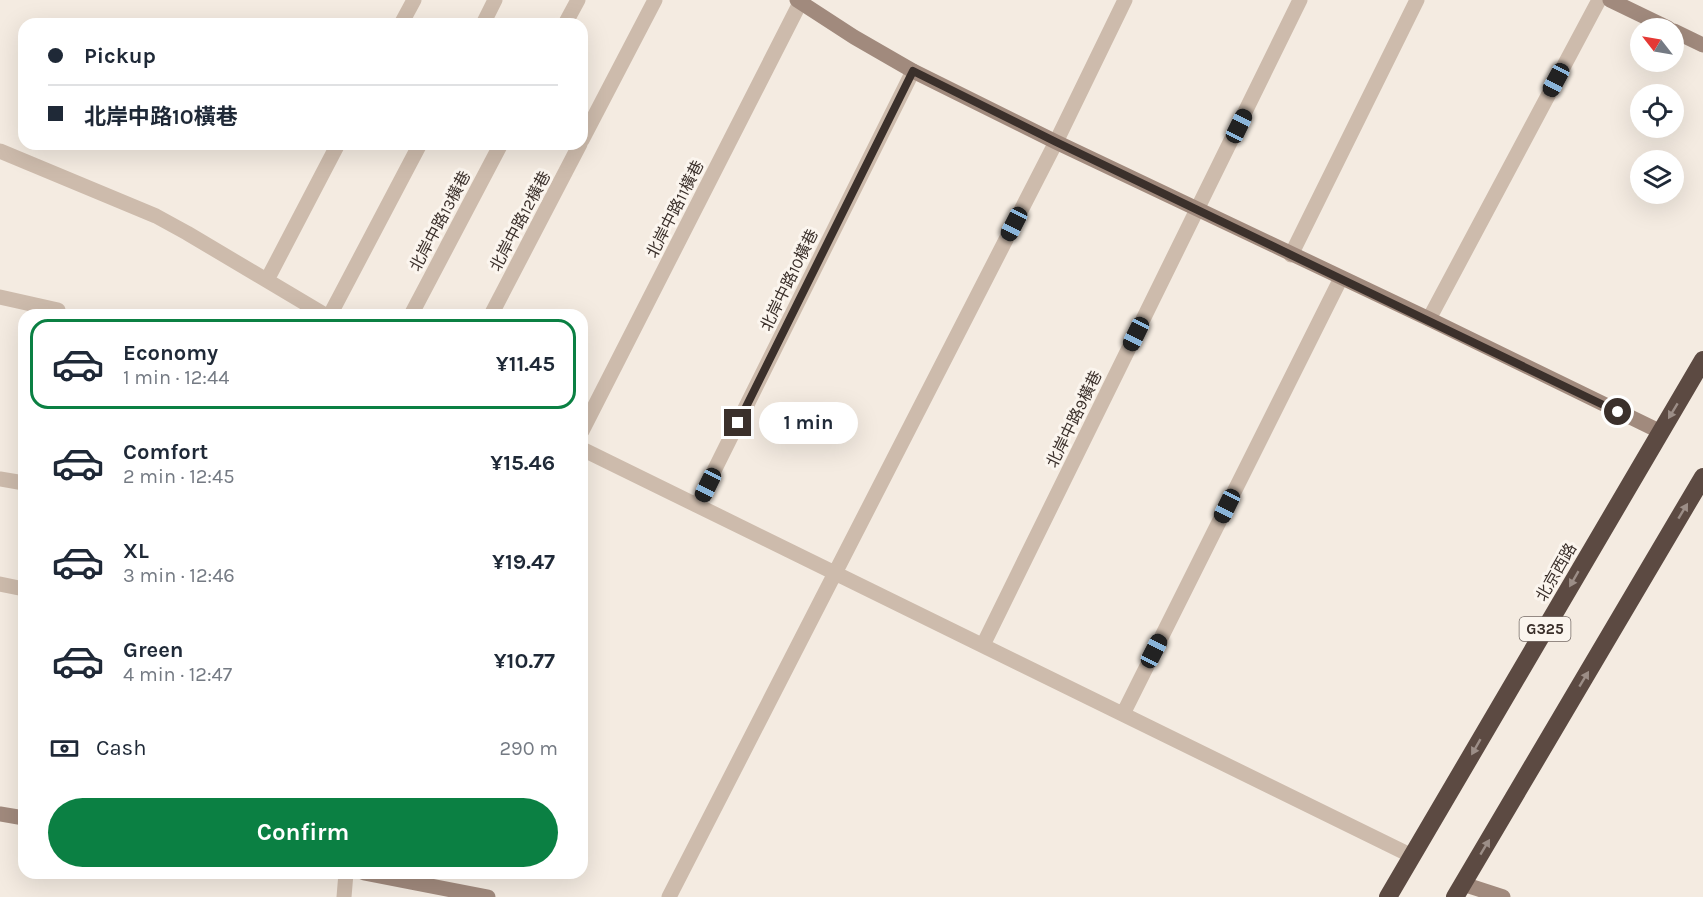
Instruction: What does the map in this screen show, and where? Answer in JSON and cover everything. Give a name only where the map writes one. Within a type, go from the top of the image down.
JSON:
[{"type":"highway","name":"北京西路","points":[[1388,897],[1703,360]]},
{"type":"highway","points":[[1459,891],[1703,477]]},
{"type":"street","points":[[404,18],[414,0]]},
{"type":"street","points":[[486,18],[495,0]]},
{"type":"street","points":[[568,18],[578,0]]},
{"type":"street","name":"北岸中路12橫巷","points":[[588,129],[655,0]]},
{"type":"street","points":[[669,897],[1056,142],[1125,0]]},
{"type":"street","name":"北岸中路9橫巷","points":[[983,645],[1300,0]]},
{"type":"street","points":[[1291,255],[1417,0]]},
{"type":"street","points":[[1429,319],[1599,0]]},
{"type":"street","points":[[1610,0],[1647,18]]},
{"type":"street","points":[[799,1],[854,37],[913,71],[1661,432]]},
{"type":"street","name":"北岸中路11橫巷","points":[[588,420],[799,1]]},
{"type":"street","points":[[1684,36],[1703,45]]},
{"type":"street","name":"北岸中路10橫巷","points":[[697,505],[913,71]]},
{"type":"street","points":[[267,280],[335,150]]},
{"type":"street","points":[[330,309],[417,150]]},
{"type":"street","name":"北岸中路13橫巷","points":[[414,309],[498,150]]},
{"type":"street","name":"北岸中路12橫巷","points":[[494,309],[577,150]]},
{"type":"street","points":[[0,151],[156,216],[317,309]]},
{"type":"street","points":[[1123,714],[1341,278]]},
{"type":"street","points":[[0,297],[58,309]]},
{"type":"street","points":[[588,451],[1412,856]]},
{"type":"street","points":[[0,478],[18,482]]},
{"type":"street","points":[[0,584],[18,588]]},
{"type":"street","points":[[0,814],[18,817]]},
{"type":"street","points":[[344,897],[346,879]]},
{"type":"street","points":[[395,879],[489,897]]},
{"type":"street","points":[[1459,891],[1503,897]]},
{"type":"route","points":[[738,423],[913,71],[1618,412]]}]
